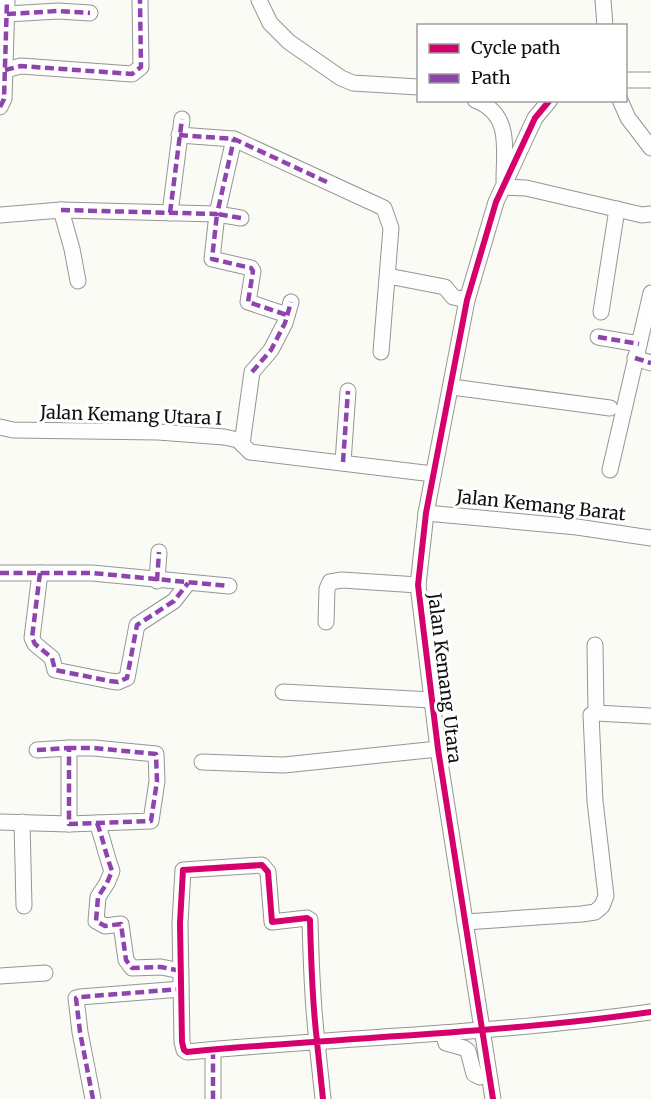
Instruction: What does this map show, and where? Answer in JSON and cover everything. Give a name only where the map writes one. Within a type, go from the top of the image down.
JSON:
[{"type":"street","points":[[4,70],[21,66],[132,74],[137,72],[141,67],[140,0]]},
{"type":"street","points":[[259,0],[270,23],[289,42],[341,78],[353,83],[417,87]]},
{"type":"street","points":[[603,0],[605,24]]},
{"type":"street","points":[[0,107],[4,99],[7,7],[90,13]]},
{"type":"street","points":[[627,80],[651,80]]},
{"type":"street","points":[[479,102],[492,109],[500,119],[504,132],[504,187],[526,188],[642,215],[651,214]]},
{"type":"street","name":"Jalan Kemang Utara","points":[[493,1099],[438,749],[418,585],[426,513],[467,300],[493,212],[536,118],[548,102]]},
{"type":"street","points":[[621,102],[628,118],[651,148]]},
{"type":"street","points":[[170,213],[182,119]]},
{"type":"street","points":[[179,135],[234,140],[384,208],[391,228],[381,352]]},
{"type":"street","points":[[234,140],[218,214],[212,259],[251,268],[254,272],[248,302],[289,309],[271,350],[252,372],[242,444]]},
{"type":"street","points":[[601,312],[617,209]]},
{"type":"street","points":[[61,210],[78,281]]},
{"type":"street","points":[[0,214],[61,210],[218,214],[241,218]]},
{"type":"street","points":[[388,276],[445,287],[453,297],[467,300]]},
{"type":"street","points":[[610,470],[651,293]]},
{"type":"street","points":[[597,337],[637,351],[651,363]]},
{"type":"street","points":[[452,387],[610,408]]},
{"type":"street","points":[[343,462],[348,391]]},
{"type":"street","name":"Jalan Kemang Utara I","points":[[0,427],[13,430],[158,432],[224,437],[238,440],[250,452],[434,474]]},
{"type":"street","name":"Jalan Kemang Barat","points":[[426,513],[577,527],[651,538]]},
{"type":"street","points":[[157,581],[159,552]]},
{"type":"street","points":[[0,573],[92,573],[157,581],[229,586]]},
{"type":"street","points":[[40,573],[32,638],[35,644],[52,658],[55,669],[118,682],[127,678],[137,625],[174,601],[188,583]]},
{"type":"street","points":[[326,622],[327,589],[330,582],[342,580],[418,585]]},
{"type":"street","points":[[595,645],[596,714]]},
{"type":"street","points":[[283,692],[432,700]]},
{"type":"street","points":[[465,922],[582,914],[595,912],[602,906],[606,896],[596,801],[591,715],[651,716]]},
{"type":"street","points":[[69,748],[69,824]]},
{"type":"street","points":[[0,822],[69,824],[151,821],[157,781],[157,756],[154,753],[112,749],[38,750]]},
{"type":"street","points":[[202,762],[284,765],[438,749]]},
{"type":"street","points":[[22,822],[24,906]]},
{"type":"street","points":[[97,823],[103,839],[104,852],[112,871],[98,897],[96,921],[105,926],[121,924],[126,960],[132,968],[161,967],[180,971]]},
{"type":"street","points":[[323,1099],[320,1064],[317,1041],[315,1023],[310,920],[307,918],[272,922],[268,872],[262,865],[183,870],[180,971],[184,1050],[187,1052],[317,1041],[482,1030],[651,1011]]},
{"type":"street","points":[[0,975],[45,973]]},
{"type":"street","points":[[93,1099],[76,999],[182,989]]},
{"type":"street","points":[[443,1033],[444,1040],[448,1044],[465,1048],[468,1051],[474,1074],[480,1077]]},
{"type":"street","points":[[213,1050],[213,1099]]},
{"type":"marked path","points":[[0,107],[4,99],[7,0]]},
{"type":"marked path","points":[[5,70],[21,66],[132,74],[141,67],[140,0]]},
{"type":"marked path","points":[[7,14],[58,11],[90,13]]},
{"type":"marked path","points":[[170,213],[182,119]]},
{"type":"marked path","points":[[179,135],[234,139],[329,183]]},
{"type":"marked path","points":[[61,210],[217,214],[234,139]]},
{"type":"marked path","points":[[241,218],[217,214],[212,259],[251,268],[253,271],[248,302],[287,315]]},
{"type":"marked path","points":[[252,372],[271,350],[285,323],[291,302]]},
{"type":"marked path","points":[[598,337],[639,344]]},
{"type":"marked path","points":[[635,358],[651,363]]},
{"type":"marked path","points":[[343,462],[348,391]]},
{"type":"marked path","points":[[157,581],[159,552]]},
{"type":"marked path","points":[[0,573],[92,573],[229,586]]},
{"type":"marked path","points":[[40,573],[32,638],[35,644],[52,658],[55,670],[118,682],[127,678],[137,625],[174,601],[188,583]]},
{"type":"marked path","points":[[37,750],[69,748],[69,824],[151,821],[157,781],[156,754],[69,748]]},
{"type":"marked path","points":[[97,823],[112,871],[98,897],[96,921],[105,926],[121,924],[126,960],[132,968],[161,967],[181,971]]},
{"type":"marked path","points":[[93,1099],[76,998],[181,989]]},
{"type":"marked path","points":[[213,1050],[213,1099]]},
{"type":"cycle path","points":[[493,1099],[438,749],[418,585],[426,513],[467,300],[496,202],[535,118],[548,102]]},
{"type":"cycle path","points":[[323,1099],[317,1042],[317,1041],[315,1026],[310,920],[307,918],[272,922],[268,872],[262,865],[183,870],[180,923],[182,1042],[187,1052],[245,1047],[303,1043],[361,1039],[419,1035],[651,1012]]}]
